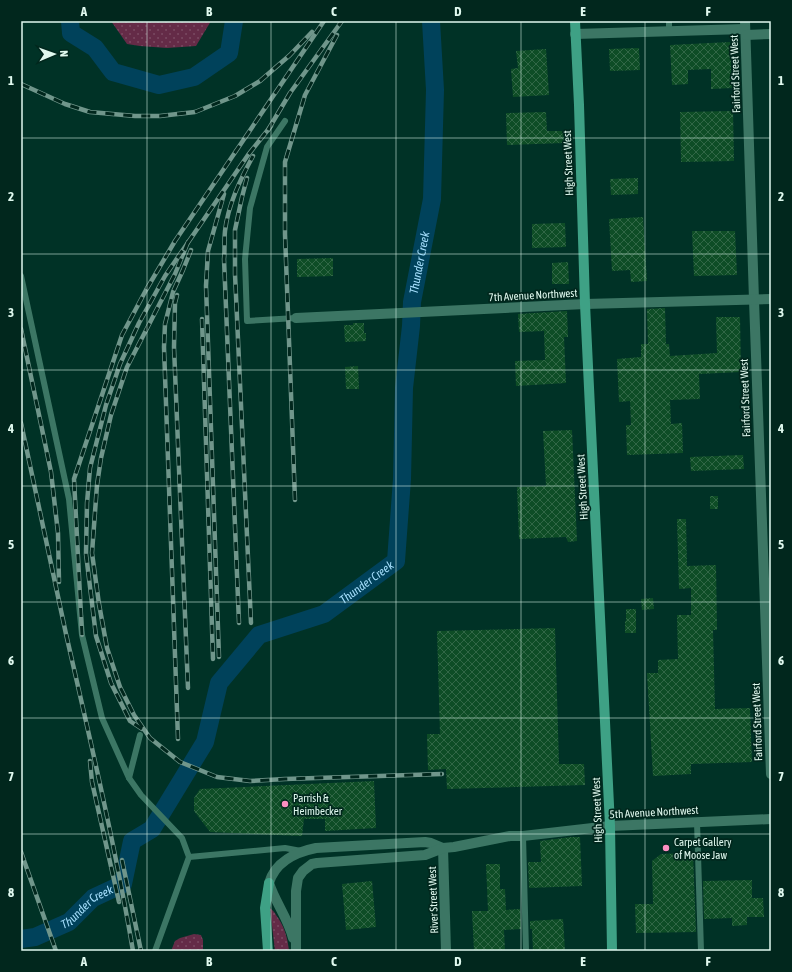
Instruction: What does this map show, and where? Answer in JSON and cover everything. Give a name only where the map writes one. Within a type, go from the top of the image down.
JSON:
[{"type":"main road","name":"High Street West","points":[[575,21],[585,304],[610,826],[612,951]]},
{"type":"main road","points":[[268,951],[265,908],[269,883]]},
{"type":"street","points":[[576,34],[669,26],[745,28],[771,34]]},
{"type":"street","name":"Fairford Street West","points":[[745,28],[771,774]]},
{"type":"street","name":"7th Avenue Northwest","points":[[296,318],[585,304],[771,299]]},
{"type":"street","name":"5th Avenue Northwest","points":[[296,950],[296,885],[303,870],[312,864],[425,855],[443,848],[510,836],[523,836],[610,826],[771,818]]},
{"type":"street","name":"5th Avenue Northwest","points":[[269,883],[272,876],[292,855],[316,848],[425,842],[443,848]]},
{"type":"street","name":"River Street West","points":[[443,848],[446,951]]},
{"type":"street","points":[[269,883],[290,927],[296,950]]},
{"type":"lane","points":[[285,121],[268,147],[250,208],[245,259],[247,321],[296,318]]},
{"type":"lane","points":[[21,276],[68,498],[82,635],[102,718],[129,778],[141,796],[182,838],[189,858],[155,951]]},
{"type":"lane","points":[[129,778],[140,734]]},
{"type":"lane","points":[[697,822],[701,951]]},
{"type":"lane","points":[[523,836],[526,951]]},
{"type":"lane","points":[[189,858],[285,848],[303,851]]},
{"type":"shaded area","points":[[111,21],[211,21],[196,46],[167,48],[127,44]]},
{"type":"shaded area","points":[[270,908],[281,923],[287,937],[289,951],[275,951]]},
{"type":"shaded area","points":[[194,934],[201,935],[203,940],[203,951],[171,951],[175,941]]},
{"type":"building","points":[[730,42],[732,88],[711,89],[711,69],[688,70],[688,84],[672,85],[670,45]]},
{"type":"building","points":[[639,48],[640,70],[610,71],[609,49]]},
{"type":"building","points":[[546,49],[549,95],[513,97],[511,69],[518,68],[516,51]]},
{"type":"building","points":[[733,111],[734,161],[681,162],[680,112]]},
{"type":"building","points":[[546,112],[547,131],[563,131],[564,143],[507,145],[506,113]]},
{"type":"building","points":[[638,178],[638,194],[611,195],[610,179]]},
{"type":"building","points":[[643,217],[647,281],[631,282],[630,270],[612,271],[609,219]]},
{"type":"building","points":[[565,223],[566,247],[532,248],[532,224]]},
{"type":"building","points":[[692,231],[735,231],[737,275],[694,276]]},
{"type":"building","points":[[333,258],[333,276],[297,277],[297,259]]},
{"type":"building","points":[[568,262],[569,284],[552,284],[552,263]]},
{"type":"building","points":[[665,308],[666,344],[669,344],[670,356],[717,353],[716,317],[740,317],[741,372],[699,374],[700,399],[670,400],[671,424],[682,423],[683,453],[627,455],[626,425],[631,425],[630,401],[619,402],[617,359],[641,357],[641,344],[648,344],[647,309]]},
{"type":"building","points":[[567,311],[568,337],[564,337],[566,383],[516,386],[515,361],[545,360],[544,331],[519,332],[518,314]]},
{"type":"building","points":[[353,323],[364,323],[366,341],[345,342],[344,325],[353,325]]},
{"type":"building","points":[[358,366],[359,389],[346,389],[345,367]]},
{"type":"building","points":[[572,430],[577,541],[568,542],[566,537],[519,539],[517,487],[546,486],[543,431]]},
{"type":"building","points":[[743,455],[744,469],[691,471],[690,457]]},
{"type":"building","points":[[710,496],[718,496],[718,509],[710,509]]},
{"type":"building","points":[[677,519],[686,519],[687,566],[716,565],[717,630],[713,630],[715,709],[750,708],[752,762],[691,764],[691,774],[653,776],[647,673],[658,673],[658,660],[678,659],[677,615],[691,615],[691,588],[679,589]]},
{"type":"building","points":[[653,598],[654,609],[642,610],[641,599]]},
{"type":"building","points":[[626,609],[636,609],[636,633],[625,633]]},
{"type":"building","points":[[555,628],[559,764],[584,764],[585,785],[447,789],[446,769],[428,770],[427,734],[440,734],[437,631]]},
{"type":"building","name":"Parrish & Heimbecker","points":[[374,781],[376,828],[325,831],[325,819],[304,819],[302,836],[210,832],[194,811],[194,798],[200,789]]},
{"type":"building","points":[[580,837],[582,886],[529,888],[528,862],[541,862],[540,841]]},
{"type":"building","points":[[693,853],[696,932],[636,933],[635,904],[653,904],[652,861],[661,854]]},
{"type":"building","points":[[486,864],[500,864],[500,889],[505,889],[506,910],[520,909],[521,929],[504,930],[505,951],[474,951],[472,911],[488,911]]},
{"type":"building","points":[[752,880],[752,898],[763,898],[764,917],[747,917],[747,925],[732,926],[732,918],[704,919],[703,881]]},
{"type":"building","points":[[372,881],[376,927],[346,930],[342,884]]},
{"type":"building","points":[[563,919],[565,951],[533,951],[530,921]]},
{"type":"waterway","name":"Thunder Creek","points":[[70,21],[71,33],[95,48],[113,72],[159,85],[194,77],[229,53],[234,21]]},
{"type":"waterway","name":"Thunder Creek","points":[[21,939],[35,937],[69,922],[93,898],[123,884],[132,841],[152,829],[205,742],[219,683],[259,635],[324,614],[396,561],[402,479],[404,388],[411,326],[412,302],[432,199],[435,90],[431,21]]},
{"type":"railway","points":[[82,635],[74,479],[122,335],[175,241],[324,21]]},
{"type":"railway","points":[[268,130],[290,93],[342,21]]},
{"type":"railway","points":[[21,84],[65,104],[90,112],[135,116],[160,116],[195,112],[235,96],[260,81],[290,55],[312,32]]},
{"type":"railway","points":[[295,500],[285,234],[285,162],[305,95],[337,35]]},
{"type":"railway","points":[[142,729],[130,721],[111,683],[96,636],[86,554],[87,503],[90,468],[106,405],[120,364],[139,323],[165,276],[248,155],[271,126]]},
{"type":"railway","points":[[239,623],[224,259],[225,231],[229,212],[239,183],[253,156]]},
{"type":"railway","points":[[247,178],[235,230],[235,274],[251,623]]},
{"type":"railway","points":[[219,657],[206,286],[208,251],[224,194]]},
{"type":"railway","points":[[188,242],[175,274],[127,367],[111,415],[101,458],[97,485],[92,553],[107,648],[120,687],[134,715],[150,738],[180,762],[217,777],[250,781],[442,774]]},
{"type":"railway","points":[[178,739],[164,347],[165,324],[173,292],[191,250]]},
{"type":"railway","points":[[177,295],[175,303],[174,347],[188,688]]},
{"type":"railway","points":[[202,319],[213,659]]},
{"type":"railway","points":[[21,329],[51,472],[58,533],[59,582]]},
{"type":"railway","points":[[21,423],[110,832],[133,951]]},
{"type":"railway","points":[[90,761],[92,782],[119,902]]},
{"type":"railway","points":[[21,852],[56,951]]},
{"type":"railway","points":[[122,860],[141,951]]},
{"type":"place","name":"Parrish & Heimbecker","points":[[285,804]]},
{"type":"place","name":"Carpet Gallery of Moose Jaw","points":[[666,848]]}]
